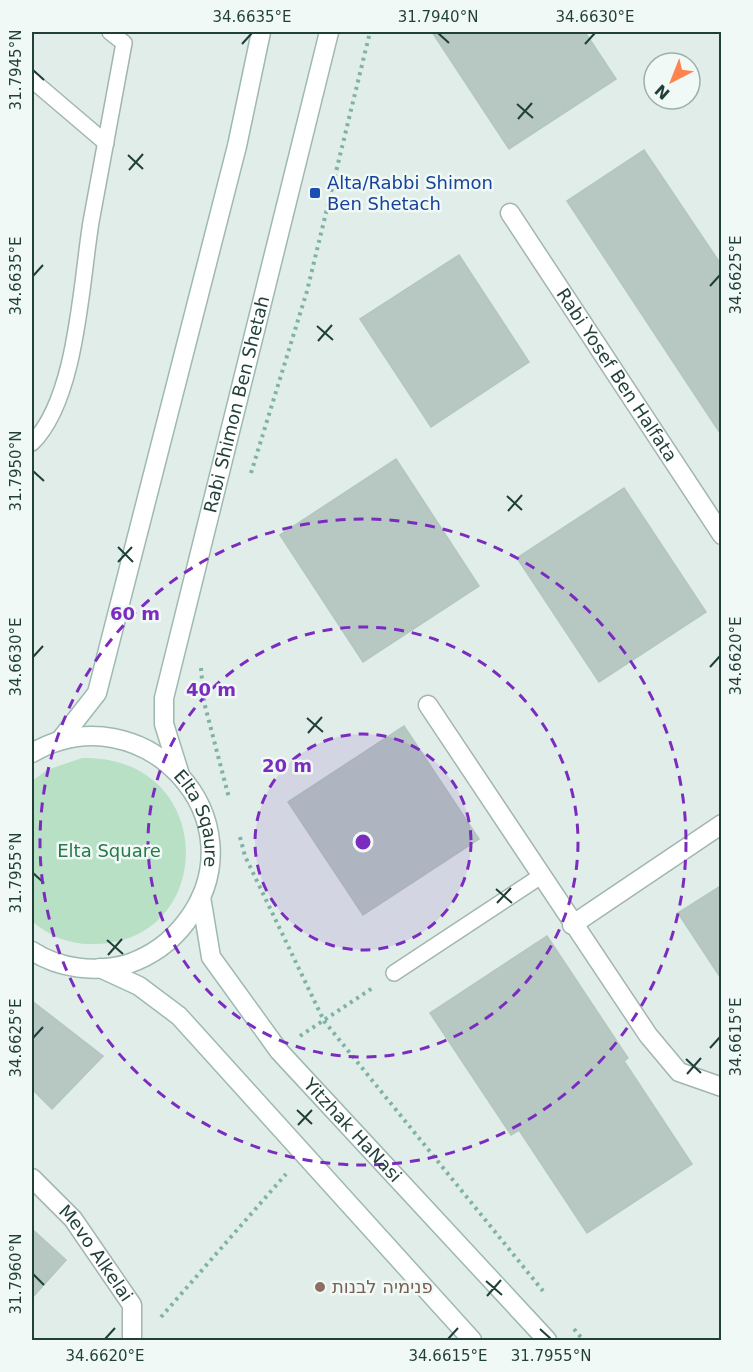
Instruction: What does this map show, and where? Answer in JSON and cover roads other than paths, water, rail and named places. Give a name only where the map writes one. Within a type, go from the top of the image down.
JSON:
[{"type":"street","points":[[61,739],[97,693],[234,157],[261,32]]},
{"type":"street","name":"Rabi Shimon Ben Shetah","points":[[180,775],[164,724],[164,698],[329,32]]},
{"type":"street","name":"Rabi Yosef Ben Halfata","points":[[510,213],[722,535]]},
{"type":"street","points":[[428,705],[572,925],[648,1035],[679,1072],[722,1087]]},
{"type":"street","name":"Elta Sqaure","points":[[32,753],[61,739],[87,735],[126,740],[150,750],[180,775],[195,796],[208,833],[210,859],[201,897],[180,930],[161,947],[138,960],[100,968],[60,964],[32,951]]},
{"type":"street","points":[[572,925],[722,824]]},
{"type":"street","name":"Yitzhak HaNasi","points":[[201,897],[212,957],[279,1051],[547,1341]]},
{"type":"street","points":[[100,968],[139,986],[179,1016],[472,1341]]},
{"type":"street","name":"Mevo Alkelai","points":[[32,1178],[74,1219],[132,1305],[132,1341]]},
{"type":"lane","points":[[32,442],[41,434],[57,403],[74,337],[124,43],[110,32]]},
{"type":"lane","points":[[32,80],[106,143]]},
{"type":"lane","points":[[394,973],[541,876]]},
{"type":"place","name":"Alta/Rabbi Shimon Ben Shetach","points":[[315,193]]},
{"type":"place","name":"פנימיה לבנות","points":[[320,1287]]},
{"type":"park label","name":"Elta Square","points":[[109,851]]}]
